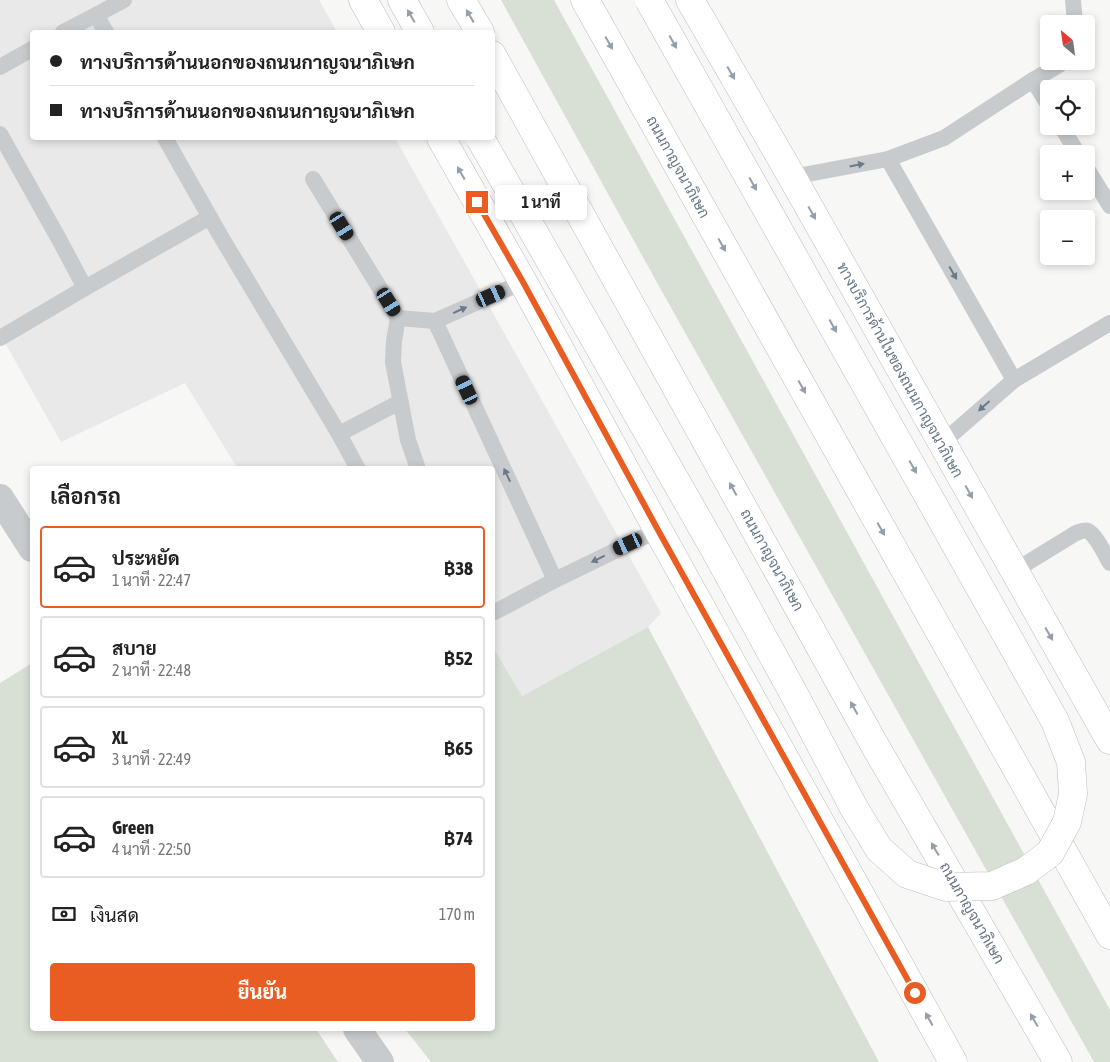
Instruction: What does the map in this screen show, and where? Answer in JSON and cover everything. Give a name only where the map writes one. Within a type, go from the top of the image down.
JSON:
[{"type":"main road","points":[[363,0],[380,30]]},
{"type":"main road","points":[[402,0],[419,30]]},
{"type":"main road","points":[[461,0],[479,30]]},
{"type":"main road","name":"ถนนกาญจนาภิเษก","points":[[585,0],[1110,935]]},
{"type":"main road","points":[[481,140],[714,548],[854,808],[879,849],[907,874],[946,887],[992,886],[1026,871],[1050,853],[1067,822],[1073,794],[1071,762],[1055,721],[649,0]]},
{"type":"main road","name":"ทางบริการด้านในของถนนกาญจนาภิเษก","points":[[690,0],[1110,738]]},
{"type":"main road","name":"ถนนกาญจนาภิเษก","points":[[495,60],[874,744],[1058,1062]]},
{"type":"main road","points":[[442,140],[523,282],[658,530],[953,1062]]},
{"type":"street","points":[[0,498],[30,545]]},
{"type":"street","points":[[358,1031],[380,1062]]},
{"type":"lane","points":[[67,30],[124,0]]},
{"type":"lane","points":[[1073,0],[1074,15]]},
{"type":"lane","points":[[96,15],[105,30]]},
{"type":"lane","points":[[0,67],[30,50]]},
{"type":"lane","points":[[792,178],[888,160],[944,138],[1050,70]]},
{"type":"lane","points":[[1033,80],[1040,91]]},
{"type":"lane","points":[[0,134],[85,288]]},
{"type":"lane","points":[[166,140],[356,466]]},
{"type":"lane","points":[[888,160],[1014,380]]},
{"type":"lane","points":[[313,180],[398,318],[393,362],[408,440],[417,466]]},
{"type":"lane","points":[[1095,182],[1110,206]]},
{"type":"lane","points":[[0,338],[210,217]]},
{"type":"lane","points":[[398,318],[435,320],[523,282]]},
{"type":"lane","points":[[435,320],[555,580]]},
{"type":"lane","points":[[942,443],[1014,380],[1110,323]]},
{"type":"lane","points":[[339,434],[400,402]]},
{"type":"lane","points":[[495,612],[555,580],[658,530]]},
{"type":"lane","points":[[1014,572],[1076,533],[1084,531],[1095,537],[1110,563]]},
{"type":"shaded area","points":[[0,0],[319,0],[336,30],[30,30],[30,140],[396,140],[661,613],[648,627],[522,696],[495,650],[495,466],[236,466],[185,383],[61,442],[0,334]]},
{"type":"shaded area","points":[[501,0],[554,0],[1110,1010],[1110,1062],[1094,1062],[660,288]]},
{"type":"shaded area","points":[[648,627],[879,1062],[431,1062],[407,1031],[495,1031],[495,650],[522,696]]},
{"type":"shaded area","points":[[30,664],[30,1031],[317,1031],[338,1062],[0,1062],[0,683]]},
{"type":"route","points":[[477,202],[915,993]]}]
